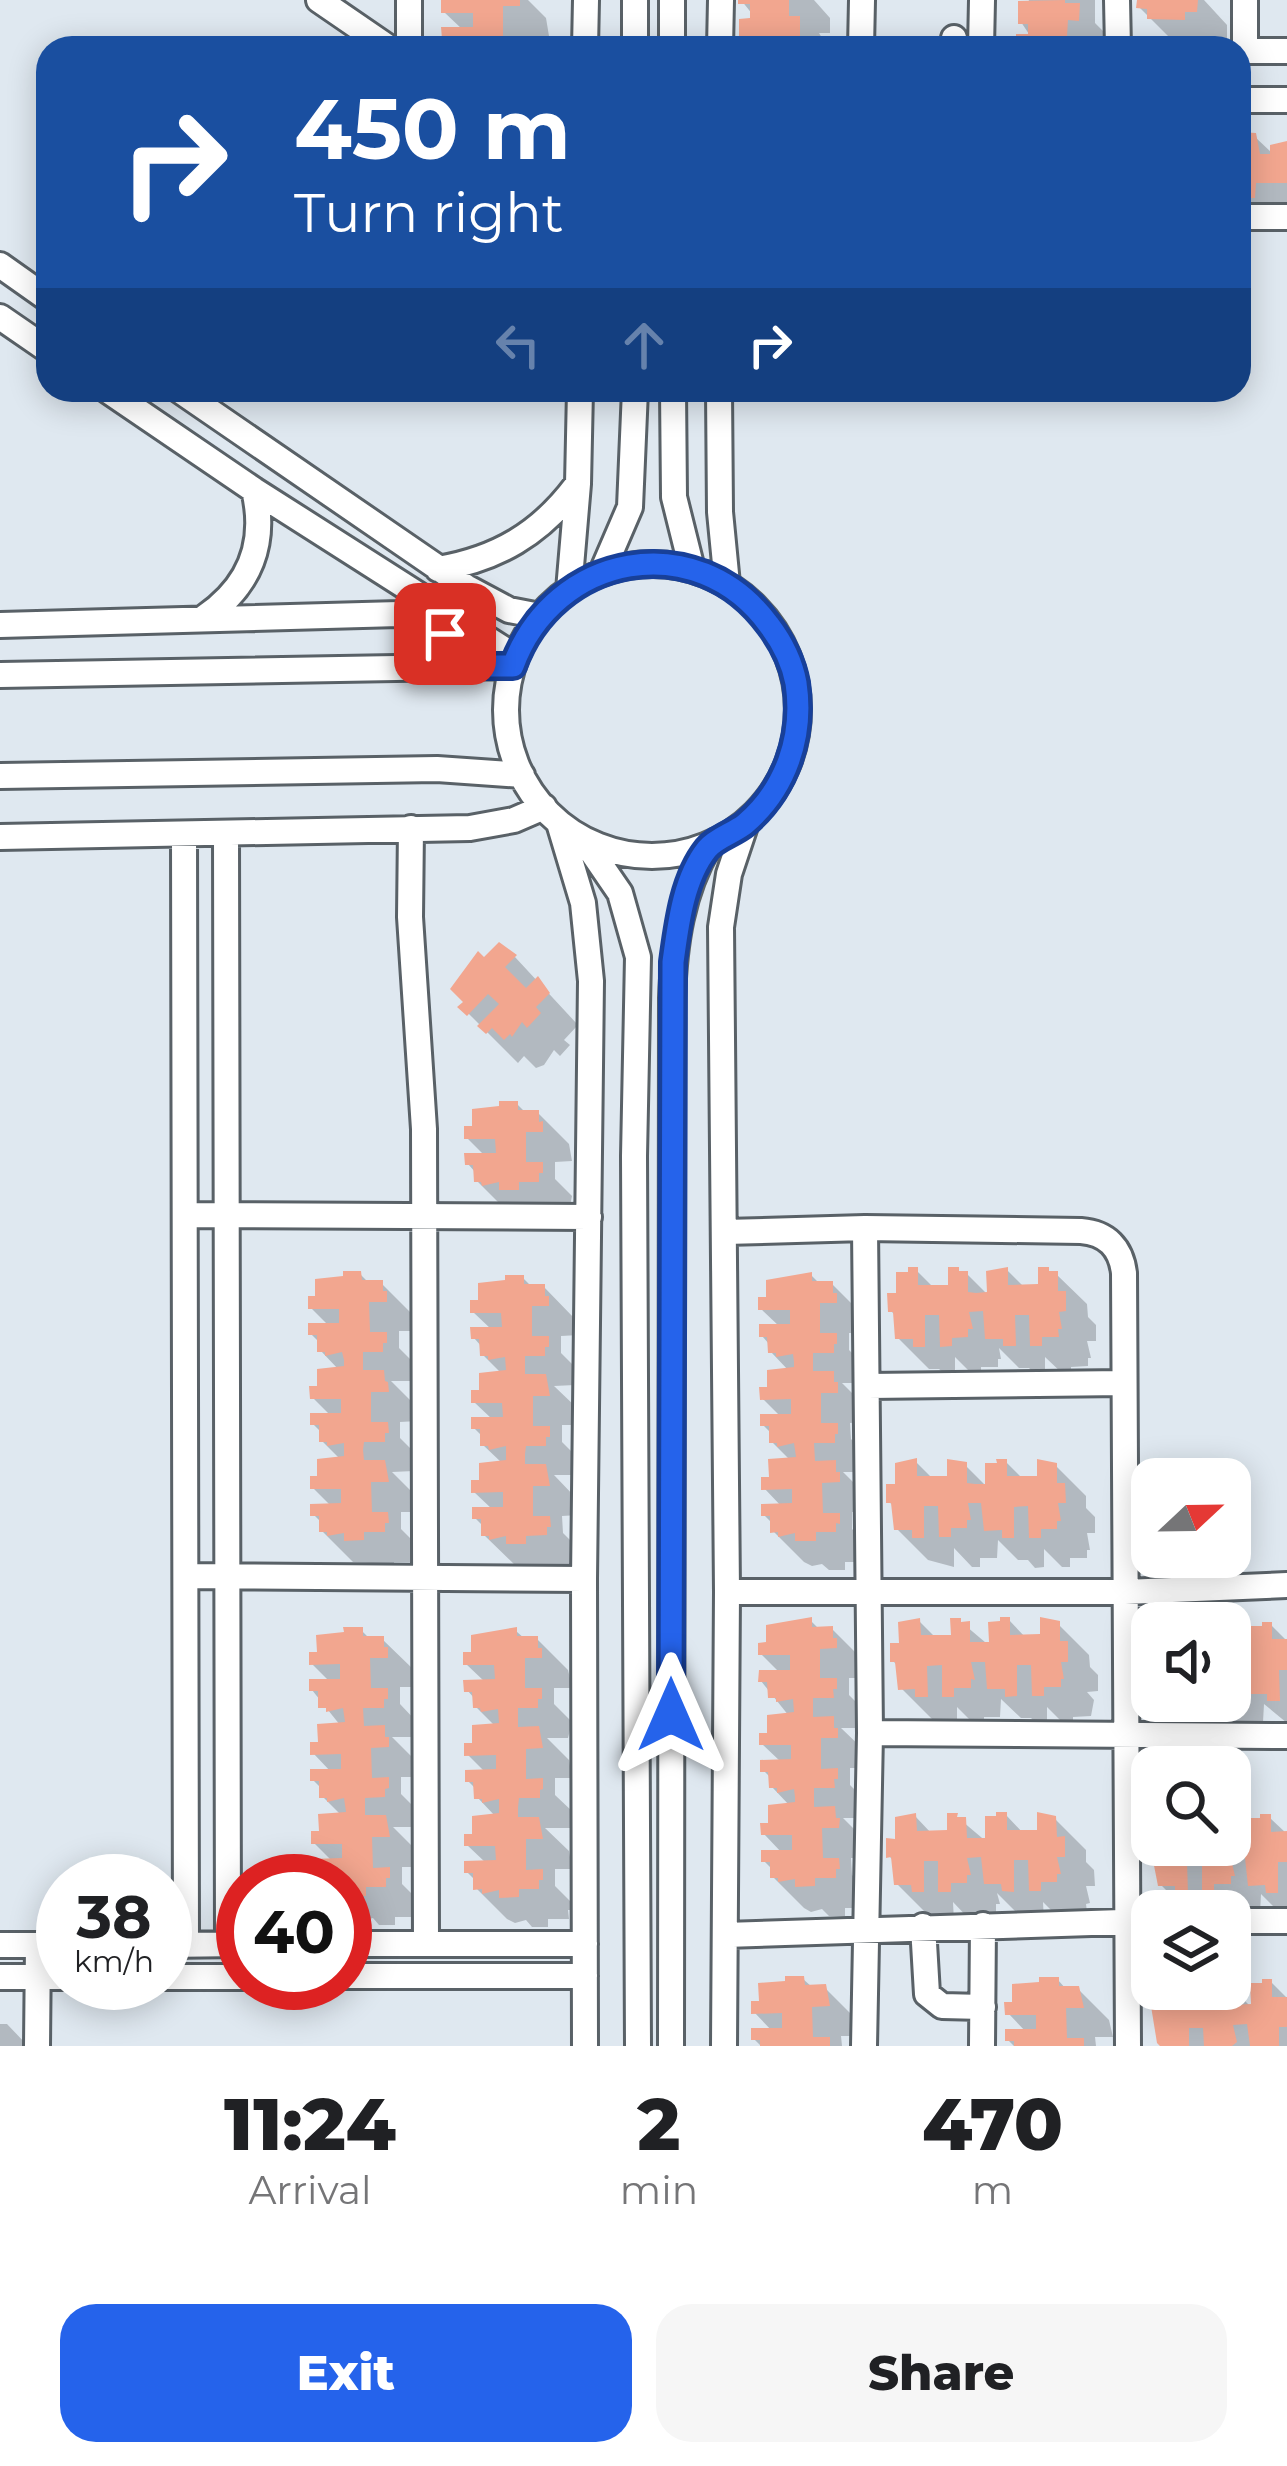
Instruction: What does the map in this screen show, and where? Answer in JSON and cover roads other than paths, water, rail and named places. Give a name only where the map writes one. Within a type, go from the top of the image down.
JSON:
[{"type":"street","points":[[319,0],[372,36]]},
{"type":"street","points":[[409,0],[410,36]]},
{"type":"street","points":[[585,36],[586,0]]},
{"type":"street","points":[[635,0],[635,36]]},
{"type":"street","points":[[672,0],[672,36]]},
{"type":"street","points":[[720,36],[721,0]]},
{"type":"street","points":[[862,0],[862,36]]},
{"type":"street","points":[[981,36],[982,0]]},
{"type":"street","points":[[1117,0],[1118,36]]},
{"type":"street","points":[[1243,36],[1245,0]]},
{"type":"street","points":[[1251,51],[1287,52]]},
{"type":"street","points":[[1251,100],[1287,100]]},
{"type":"street","points":[[1251,217],[1287,218]]},
{"type":"street","points":[[0,265],[36,290]]},
{"type":"street","points":[[0,317],[36,342]]},
{"type":"street","points":[[125,402],[514,662]]},
{"type":"street","points":[[196,402],[485,599],[540,616]]},
{"type":"street","points":[[569,590],[580,402]]},
{"type":"street","points":[[602,572],[630,506],[634,402]]},
{"type":"street","points":[[673,402],[674,497],[692,569]]},
{"type":"street","points":[[719,402],[720,512],[727,584]]},
{"type":"street","points":[[438,569],[493,556],[518,543],[561,506],[578,484]]},
{"type":"street","points":[[205,617],[237,590],[256,553],[259,511],[254,490]]},
{"type":"street","points":[[662,564],[692,569],[727,584],[758,609],[782,641],[795,679],[798,718],[791,758],[772,794],[746,823],[709,845],[678,854],[614,851],[583,839],[552,815],[522,775],[509,740],[506,703],[514,662],[540,616],[569,590],[602,572],[662,564]]},
{"type":"street","points":[[0,625],[399,614],[431,625],[480,666]]},
{"type":"street","points":[[0,675],[514,662]]},
{"type":"street","points":[[0,776],[437,769],[522,775]]},
{"type":"street","points":[[0,837],[485,826],[552,815]]},
{"type":"street","points":[[552,815],[583,903],[590,955],[585,2046]]},
{"type":"street","points":[[724,2046],[727,1592],[721,927],[729,874],[746,823]]},
{"type":"street","points":[[411,828],[410,917],[424,1086],[426,1944]]},
{"type":"street","points":[[226,832],[226,1576],[234,1854]]},
{"type":"street","points":[[178,1854],[186,1576],[184,834]]},
{"type":"street","points":[[583,839],[620,893],[638,957],[634,1180],[638,2046]]},
{"type":"street","points":[[671,2046],[672,998],[678,926],[709,845]]},
{"type":"street","points":[[187,1215],[590,1217]]},
{"type":"street","points":[[725,1232],[865,1228],[1081,1231],[1102,1236],[1119,1251],[1123,1262],[1125,1735],[1138,1890]]},
{"type":"street","points":[[864,2046],[870,1733],[865,1228]]},
{"type":"street","points":[[868,1386],[1124,1383]]},
{"type":"street","points":[[186,1576],[584,1579]]},
{"type":"street","points":[[727,1592],[1125,1592],[1287,1586]]},
{"type":"street","points":[[870,1733],[1287,1736]]},
{"type":"street","points":[[725,1935],[1131,1921]]},
{"type":"street","points":[[1251,1921],[1287,1921]]},
{"type":"street","points":[[982,2046],[983,1925]]},
{"type":"street","points":[[923,1926],[927,1994],[942,2006],[982,2007]]},
{"type":"street","points":[[372,1944],[585,1944]]},
{"type":"street","points":[[0,1945],[36,1945]]},
{"type":"street","points":[[372,1976],[585,1976]]},
{"type":"street","points":[[0,1977],[36,1977]]},
{"type":"street","points":[[37,2046],[44,2010]]},
{"type":"street","points":[[1128,2046],[1131,2010]]}]
